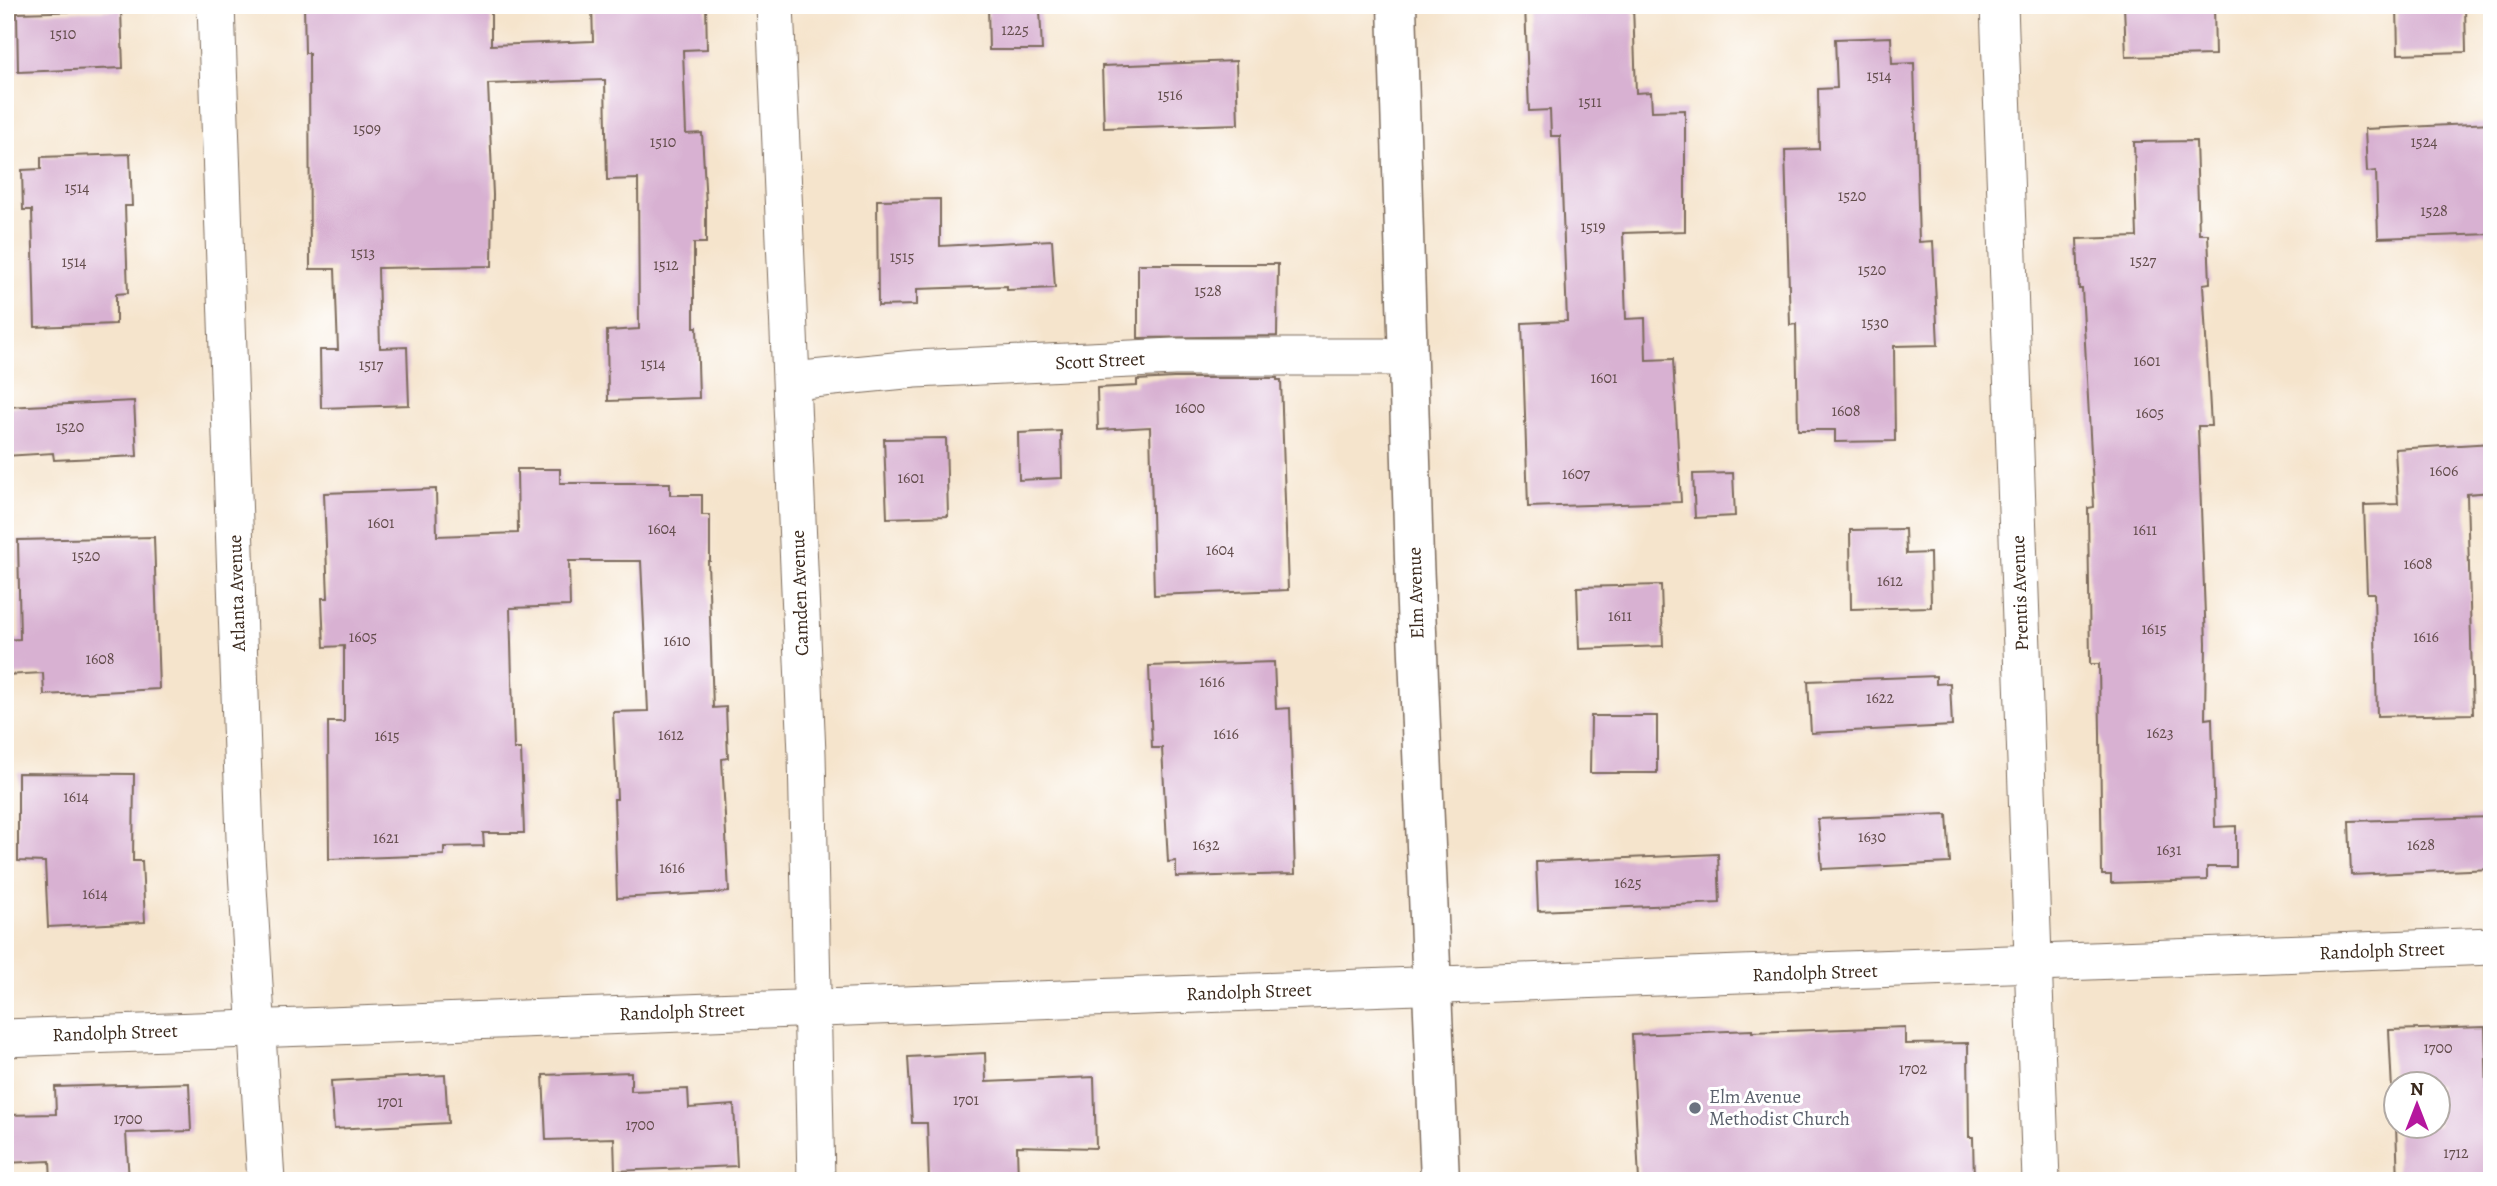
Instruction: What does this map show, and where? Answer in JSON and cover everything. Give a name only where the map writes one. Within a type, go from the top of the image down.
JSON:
[{"type":"main road","name":"Elm Avenue","points":[[1397,5],[1414,546],[1440,1181]]},
{"type":"street","name":"Atlanta Avenue","points":[[216,5],[245,838],[266,1181]]},
{"type":"street","name":"Camden Avenue","points":[[775,5],[807,754],[816,1181]]},
{"type":"street","name":"Prentis Avenue","points":[[1999,5],[2041,1181]]},
{"type":"street","name":"Scott Street","points":[[792,381],[915,369],[1174,357],[1408,357]]},
{"type":"street","name":"Randolph Street","points":[[5,1038],[813,1007],[2033,966],[2492,946]]},
{"type":"building","points":[[304,5],[491,5],[491,45],[593,41],[592,5],[706,5],[707,49],[683,50],[686,134],[702,133],[706,205],[706,243],[694,243],[694,327],[697,327],[699,398],[608,401],[607,331],[639,329],[638,179],[607,180],[605,80],[488,84],[493,195],[492,266],[378,268],[380,348],[407,347],[409,405],[321,408],[320,350],[338,350],[335,269],[310,269],[309,53],[305,53]]},
{"type":"building","points":[[988,5],[1026,5],[1026,10],[1040,10],[1042,50],[989,50]]},
{"type":"building","points":[[1525,5],[1633,5],[1636,93],[1651,92],[1652,111],[1685,110],[1685,231],[1623,233],[1626,319],[1645,318],[1646,360],[1673,359],[1681,502],[1528,507],[1522,323],[1567,321],[1560,136],[1551,136],[1550,110],[1529,111]]},
{"type":"building","points":[[2124,5],[2214,5],[2215,55],[2126,57]]},
{"type":"building","points":[[2397,5],[2465,5],[2466,52],[2398,54]]},
{"type":"building","points":[[121,10],[123,68],[18,72],[17,13]]},
{"type":"building","points":[[1891,37],[1892,64],[1914,63],[1919,242],[1933,241],[1938,345],[1894,346],[1895,441],[1835,442],[1835,430],[1798,430],[1796,324],[1790,325],[1785,150],[1819,149],[1818,89],[1837,88],[1835,39]]},
{"type":"building","points":[[1236,61],[1238,124],[1104,128],[1102,66]]},
{"type":"building","points":[[2492,123],[2492,234],[2378,238],[2376,171],[2367,172],[2365,129]]},
{"type":"building","points":[[2196,141],[2199,234],[2208,234],[2210,283],[2203,284],[2211,426],[2198,426],[2206,643],[2205,719],[2212,718],[2215,827],[2236,826],[2236,867],[2207,867],[2207,880],[2111,883],[2111,875],[2102,875],[2099,664],[2090,664],[2088,508],[2094,507],[2077,239],[2137,237],[2134,142]]},
{"type":"building","points":[[130,154],[132,206],[125,206],[128,293],[116,294],[116,324],[35,327],[32,210],[23,210],[22,170],[41,169],[41,157]]},
{"type":"building","points":[[940,199],[940,246],[1052,240],[1055,288],[1007,290],[1007,286],[917,289],[917,305],[878,306],[877,200]]},
{"type":"building","points":[[1138,264],[1278,264],[1277,336],[1138,338]]},
{"type":"building","points":[[1137,380],[1281,380],[1288,590],[1154,595],[1150,427],[1098,430],[1097,388],[1137,386]]},
{"type":"building","points":[[134,401],[137,456],[54,460],[53,453],[5,456],[5,407]]},
{"type":"building","points":[[1061,431],[1062,478],[1019,480],[1018,433]]},
{"type":"building","points":[[946,438],[948,516],[887,518],[884,439]]},
{"type":"building","points":[[2492,443],[2492,492],[2467,494],[2473,714],[2377,716],[2374,593],[2367,593],[2364,505],[2398,504],[2395,449]]},
{"type":"building","points":[[517,469],[560,469],[560,483],[670,483],[670,495],[702,495],[702,515],[710,515],[708,561],[713,708],[726,707],[728,758],[722,759],[729,892],[617,898],[614,799],[617,799],[613,712],[648,711],[641,561],[569,561],[570,606],[510,608],[514,749],[521,749],[524,833],[483,833],[484,846],[444,847],[444,855],[329,859],[328,722],[344,722],[344,646],[324,647],[322,598],[328,598],[324,493],[436,489],[437,536],[518,533]]},
{"type":"building","points":[[1733,473],[1735,516],[1695,518],[1693,474]]},
{"type":"building","points":[[1905,529],[1906,554],[1930,553],[1931,607],[1851,609],[1850,530]]},
{"type":"building","points":[[154,537],[159,689],[44,695],[43,673],[5,675],[5,640],[20,639],[18,540]]},
{"type":"building","points":[[1661,585],[1663,646],[1579,649],[1577,587]]},
{"type":"building","points":[[1274,662],[1276,709],[1290,708],[1295,874],[1176,877],[1176,861],[1168,862],[1162,748],[1152,748],[1149,666]]},
{"type":"building","points":[[1936,676],[1936,684],[1950,683],[1952,726],[1811,733],[1808,681]]},
{"type":"building","points":[[1591,716],[1657,716],[1657,773],[1590,773]]},
{"type":"building","points":[[18,773],[134,774],[133,861],[142,861],[145,922],[48,927],[45,862],[18,861]]},
{"type":"building","points":[[1947,814],[1950,863],[1822,869],[1818,819]]},
{"type":"building","points":[[2492,817],[2492,869],[2351,875],[2349,821]]},
{"type":"building","points":[[1718,854],[1720,903],[1538,911],[1536,862]]},
{"type":"building","points":[[1905,1027],[1905,1044],[1968,1043],[1969,1137],[1973,1137],[1974,1181],[1639,1181],[1632,1035]]},
{"type":"building","points":[[2485,1027],[2488,1125],[2492,1125],[2492,1181],[2398,1181],[2397,1140],[2452,1140],[2452,1070],[2391,1070],[2389,1030]]},
{"type":"building","points":[[985,1053],[986,1082],[1094,1077],[1096,1148],[1017,1146],[1018,1181],[929,1181],[927,1123],[912,1123],[908,1057]]},
{"type":"building","points":[[631,1072],[631,1091],[688,1089],[689,1108],[734,1105],[737,1166],[615,1171],[614,1138],[546,1140],[543,1075]]},
{"type":"building","points":[[445,1075],[448,1123],[334,1129],[331,1081]]},
{"type":"building","points":[[189,1083],[191,1131],[126,1133],[129,1181],[51,1181],[50,1161],[5,1163],[5,1115],[56,1114],[55,1087]]},
{"type":"place","name":"Elm Avenue Methodist Church","points":[[1695,1108]]}]
